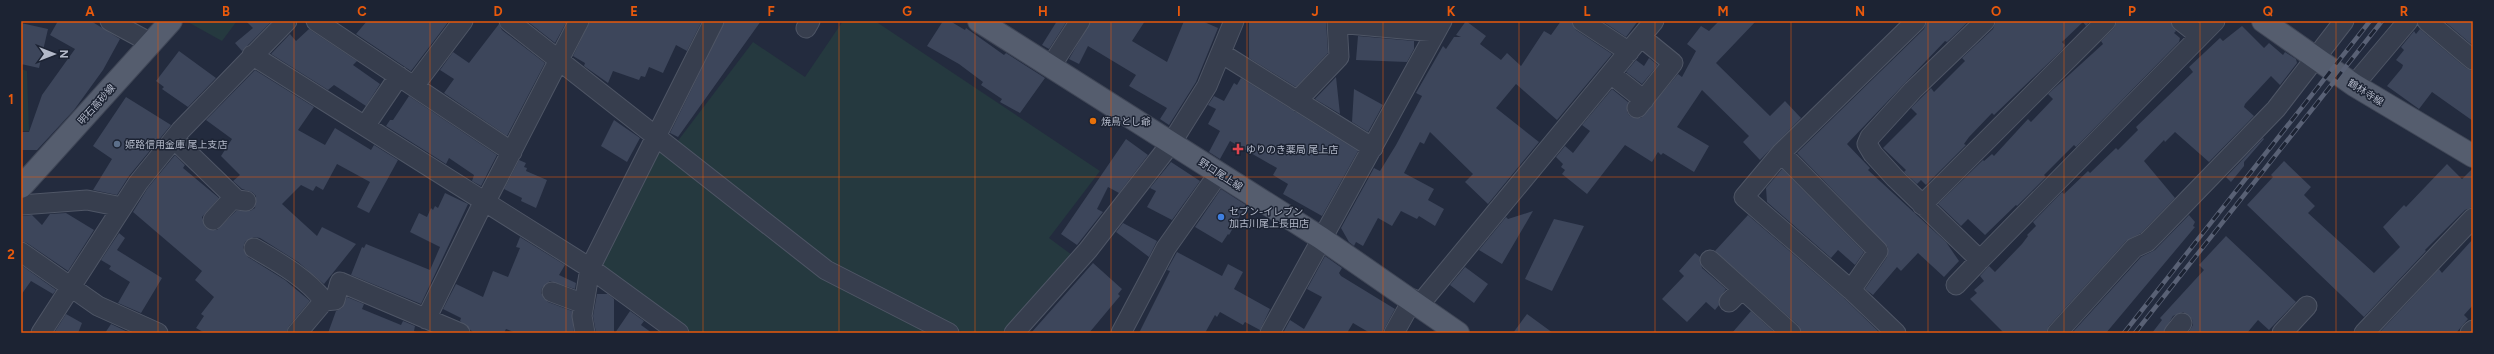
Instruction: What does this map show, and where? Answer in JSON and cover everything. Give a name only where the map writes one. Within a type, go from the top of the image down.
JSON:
[{"type":"main road","name":"明石高砂線","points":[[21,187],[171,21]]},
{"type":"main road","name":"野口尾上線","points":[[980,21],[1321,238],[1416,302],[1458,333]]},
{"type":"main road","name":"鶴林寺線","points":[[2263,21],[2354,85],[2471,147]]},
{"type":"street","points":[[110,21],[151,43]]},
{"type":"street","points":[[42,333],[70,287],[138,183],[174,139],[252,55],[287,21]]},
{"type":"street","points":[[316,21],[512,152]]},
{"type":"street","points":[[365,126],[463,21]]},
{"type":"street","points":[[509,21],[826,270],[949,333]]},
{"type":"street","points":[[426,319],[579,21]]},
{"type":"street","points":[[585,333],[582,316],[590,268],[655,135],[714,21]]},
{"type":"street","points":[[1051,66],[1080,21]]},
{"type":"street","points":[[1014,333],[1088,250],[1172,142],[1207,86],[1234,21]]},
{"type":"street","points":[[1582,21],[1629,52]]},
{"type":"street","points":[[1394,333],[1416,302],[1484,224],[1654,21]]},
{"type":"street","points":[[1896,333],[1851,290],[1744,197],[1780,153],[1916,21]]},
{"type":"street","points":[[1980,260],[1922,205],[1873,154],[1867,144],[1870,137],[1913,90],[1985,21]]},
{"type":"street","points":[[1922,205],[2106,21]]},
{"type":"street","points":[[2181,21],[2200,36]]},
{"type":"street","points":[[1956,285],[2215,21]]},
{"type":"street","points":[[2057,333],[2134,248],[2147,242],[2276,109],[2344,21]]},
{"type":"street","points":[[2354,85],[2408,21]]},
{"type":"street","points":[[2427,21],[2473,60]]},
{"type":"street","points":[[1270,333],[1321,238],[1373,148],[1439,27],[1337,22],[1339,57],[1297,100]]},
{"type":"street","points":[[1611,74],[1640,104],[1673,63],[1641,37]]},
{"type":"street","points":[[1221,53],[1373,148]]},
{"type":"street","points":[[252,55],[590,268],[679,333]]},
{"type":"street","points":[[174,139],[240,199],[213,220]]},
{"type":"street","points":[[1780,153],[1878,251],[1851,290]]},
{"type":"street","points":[[1121,333],[1166,248],[1219,173]]},
{"type":"street","points":[[21,205],[87,200],[122,207]]},
{"type":"street","points":[[2364,333],[2473,218]]},
{"type":"street","points":[[254,248],[280,263],[318,292],[324,301]]},
{"type":"street","points":[[21,252],[98,306],[158,333]]},
{"type":"street","points":[[1710,260],[1736,295],[1791,333]]},
{"type":"street","points":[[298,333],[324,301],[335,300],[340,282],[460,333]]},
{"type":"street","points":[[552,292],[584,304]]},
{"type":"street","points":[[2282,333],[2307,306]]},
{"type":"street","points":[[2470,333],[2473,330]]},
{"type":"shaded area","points":[[186,21],[237,21],[222,41]]},
{"type":"shaded area","points":[[843,21],[875,21],[1100,171],[1049,238],[1072,255],[1004,333],[964,333],[827,262],[677,142],[753,42],[805,77]]},
{"type":"shaded area","points":[[21,69],[27,71],[29,131],[21,131]]},
{"type":"shaded area","points":[[660,148],[935,333],[689,333],[599,266]]},
{"type":"building","points":[[58,21],[91,21],[120,39],[103,70],[74,110],[37,150],[21,150],[21,132],[29,132],[42,95],[75,49],[50,35]]},
{"type":"building","points":[[246,21],[272,21],[242,51],[235,43],[253,28]]},
{"type":"building","points":[[367,21],[449,21],[411,71],[356,34]]},
{"type":"building","points":[[527,21],[567,21],[555,43]]},
{"type":"building","points":[[590,21],[702,21],[687,51],[676,45],[663,73],[649,67],[645,77],[641,76],[639,80],[613,71],[608,83],[584,66],[585,63],[573,56]]},
{"type":"building","points":[[725,21],[761,21],[678,137],[670,133]]},
{"type":"building","points":[[943,21],[950,21],[965,30],[966,28],[1004,55],[1006,53],[1045,78],[1020,113],[1000,102],[1002,99],[981,85],[983,82],[959,64],[927,46]]},
{"type":"building","points":[[1057,21],[1067,21],[1049,49],[1042,45]]},
{"type":"building","points":[[1091,21],[1145,21],[1132,41],[1167,62],[1184,21],[1202,21],[1218,28],[1196,82],[1169,125],[1160,119],[1167,108],[1129,86],[1136,75],[1088,46],[1079,64],[1069,59]]},
{"type":"building","points":[[1249,21],[1326,21],[1328,53],[1296,87],[1249,58]]},
{"type":"building","points":[[1466,21],[1486,36],[1480,44],[1501,60],[1507,53],[1521,66],[1544,31],[1551,35],[1561,21],[1571,21],[1576,30],[1612,54],[1557,120],[1516,84],[1496,108],[1539,142],[1488,204],[1465,182],[1473,174],[1430,132],[1424,144],[1420,142],[1404,173],[1434,189],[1428,200],[1444,209],[1435,226],[1419,216],[1417,219],[1401,211],[1392,226],[1378,218],[1363,246],[1356,242],[1354,246],[1349,242],[1341,228],[1374,168],[1380,171],[1396,145],[1422,96],[1416,93],[1443,46],[1446,49],[1454,37],[1461,37],[1456,35]]},
{"type":"building","points":[[1602,21],[1638,21],[1626,37]]},
{"type":"building","points":[[1719,21],[1756,21],[1716,63],[1770,116],[1785,101],[1801,118],[1760,160],[1743,142],[1749,136],[1702,90],[1677,127],[1709,146],[1694,172],[1663,153],[1661,155],[1658,152],[1652,162],[1625,145],[1587,194],[1562,174],[1565,170],[1561,167],[1563,164],[1556,157],[1565,146],[1573,153],[1590,131],[1582,125],[1612,89],[1628,102],[1627,112],[1630,116],[1641,118],[1678,74],[1682,77],[1696,51],[1687,44],[1701,26],[1709,31]]},
{"type":"building","points":[[1927,21],[1969,21],[1947,42],[1945,41],[1847,144],[1870,168],[1868,170],[1946,242],[1959,261],[1944,277],[1918,253],[1901,271],[1897,267],[1873,295],[1865,289],[1887,257],[1888,247],[1797,153],[1924,29]]},
{"type":"building","points":[[1996,21],[2090,21],[2086,26],[2083,22],[2062,42],[2065,45],[2062,50],[1994,115],[1992,113],[1969,137],[1964,144],[1966,145],[1926,185],[1921,180],[1917,184],[1904,172],[1906,170],[1883,148],[1917,114],[1911,108],[1931,88],[1934,92],[1965,61],[1962,58],[1993,29]]},
{"type":"building","points":[[2117,21],[2170,21],[2176,31],[2174,33],[2180,38],[2179,42],[2076,147],[2074,145],[2044,175],[2046,177],[2017,206],[2016,205],[1985,235],[1968,219],[1961,226],[1938,204],[1983,160],[1984,161],[1992,154],[1994,156],[2028,119],[2031,122],[2053,99],[2048,94],[2103,44],[2101,41],[2114,28]]},
{"type":"building","points":[[2444,21],[2473,21],[2473,42],[2471,44]]},
{"type":"building","points":[[21,23],[48,29],[39,68],[21,64]]},
{"type":"building","points":[[499,24],[502,30],[545,63],[507,136],[444,93],[454,79],[440,70],[453,52],[469,63]]},
{"type":"building","points":[[2242,26],[2264,48],[2269,43],[2283,55],[2285,52],[2296,59],[2297,63],[2280,85],[2271,76],[2245,104],[2244,107],[2254,116],[2209,162],[2175,132],[2165,142],[2164,140],[2144,161],[2175,198],[2141,233],[2126,241],[2049,326],[2046,333],[2004,333],[1970,299],[1977,293],[1974,290],[1984,281],[1980,276],[1989,266],[1995,272],[2022,244],[2028,236],[2027,235],[2036,226],[2033,222],[2062,192],[2064,194],[2088,171],[2090,173],[2116,148],[2118,150],[2138,130],[2136,127],[2193,72],[2189,67],[2220,38],[2223,41]]},
{"type":"building","points":[[309,29],[357,61],[353,65],[380,84],[366,106],[334,85],[328,90],[271,54],[290,34],[296,41]]},
{"type":"building","points":[[2420,29],[2466,68],[2473,71],[2473,121],[2432,92],[2419,109],[2387,86],[2402,68],[2403,65],[2396,60],[2404,50],[2401,47],[2414,31],[2416,34]]},
{"type":"building","points":[[1358,36],[1414,41],[1414,49],[1407,62],[1356,60]]},
{"type":"building","points":[[179,51],[216,78],[188,107],[162,89],[164,87],[156,81]]},
{"type":"building","points":[[1649,58],[1658,65],[1642,84],[1626,72],[1636,60],[1644,66]]},
{"type":"building","points":[[255,70],[314,107],[298,130],[325,145],[335,128],[371,150],[374,145],[398,160],[369,213],[357,207],[370,182],[337,164],[323,190],[316,186],[313,191],[301,185],[282,204],[317,236],[322,227],[356,244],[324,284],[298,262],[260,238],[254,237],[245,242],[243,248],[248,257],[285,280],[310,301],[289,326],[286,333],[205,333],[196,328],[204,316],[201,314],[214,297],[195,280],[202,271],[133,212],[147,189],[175,155],[185,165],[183,168],[219,198],[202,217],[206,228],[217,230],[236,211],[250,211],[255,208],[256,196],[252,192],[242,189],[233,181],[240,175],[221,156],[232,139],[206,120]]},
{"type":"building","points":[[1336,77],[1340,114],[1315,99]]},
{"type":"building","points":[[1241,78],[1358,151],[1322,216],[1283,194],[1288,184],[1273,175],[1277,168],[1230,141],[1220,159],[1209,152],[1220,131],[1208,124],[1216,109],[1208,105],[1214,96],[1224,101],[1234,83],[1237,85]]},
{"type":"building","points":[[1354,89],[1383,105],[1368,132],[1352,122]]},
{"type":"building","points":[[409,96],[497,155],[481,186],[472,181],[474,175],[449,158],[446,164],[386,126],[390,120],[393,120]]},
{"type":"building","points":[[126,97],[171,125],[129,176],[117,195],[93,190],[112,159],[93,146]]},
{"type":"building","points":[[614,120],[640,138],[627,162],[601,146]]},
{"type":"building","points":[[2263,138],[2264,139],[2244,162],[2244,166],[2231,182],[2226,177]]},
{"type":"building","points":[[1126,139],[1148,155],[1119,193],[1108,187],[1097,209],[1103,212],[1077,245],[1061,234]]},
{"type":"building","points":[[519,160],[526,163],[524,167],[527,168],[526,171],[547,180],[536,208],[521,201],[522,198],[504,189]]},
{"type":"building","points":[[2284,161],[2311,187],[2304,195],[2315,206],[2308,213],[2374,273],[2400,247],[2383,227],[2404,205],[2406,207],[2447,164],[2462,179],[2473,168],[2473,207],[2465,210],[2425,250],[2426,251],[2364,317],[2247,205],[2273,177],[2271,175]]},
{"type":"building","points":[[1171,162],[1200,181],[1172,220],[1147,207],[1156,191],[1150,188]]},
{"type":"building","points":[[1782,169],[1864,252],[1855,265],[1838,250],[1831,258],[1767,202],[1766,188]]},
{"type":"building","points":[[1221,189],[1246,205],[1229,235],[1228,234],[1222,243],[1195,227]]},
{"type":"building","points":[[445,193],[468,204],[421,304],[351,275],[362,247],[364,248],[366,244],[430,270],[440,247],[410,232],[419,213],[427,217],[431,208],[433,210],[435,206],[438,208]]},
{"type":"building","points":[[1533,211],[1502,264],[1479,250],[1506,217],[1508,219]]},
{"type":"building","points":[[66,213],[94,230],[68,271],[27,243],[21,241],[21,216],[32,215],[42,225],[50,214]]},
{"type":"building","points":[[1748,215],[1844,298],[1878,331],[1876,333],[1802,333],[1798,325],[1715,251]]},
{"type":"building","points":[[2189,215],[2195,222],[2193,226],[2195,227],[2106,333],[2072,333],[2141,257],[2155,250]]},
{"type":"building","points":[[1554,219],[1584,226],[1552,291],[1525,279]]},
{"type":"building","points":[[1123,223],[1157,241],[1149,257],[1116,232]]},
{"type":"building","points":[[119,233],[125,238],[117,250],[162,278],[141,313],[118,303],[130,282],[109,269],[111,266],[101,260]]},
{"type":"building","points":[[2226,236],[2296,302],[2269,330],[2258,320],[2247,333],[2188,333],[2193,325],[2192,319],[2183,312],[2173,316],[2163,333],[2152,333],[2162,320],[2160,318],[2204,270],[2199,265]]},
{"type":"building","points":[[520,237],[565,265],[559,275],[576,283],[575,289],[550,281],[542,288],[541,293],[548,302],[572,311],[574,333],[516,333],[506,329],[504,333],[474,333],[460,321],[461,318],[443,309],[456,284],[483,297],[493,271],[508,277],[520,248],[516,247]]},
{"type":"building","points":[[2473,239],[2473,305],[2464,315],[2468,319],[2456,333],[2379,333],[2439,269],[2442,273]]},
{"type":"building","points":[[1177,252],[1222,276],[1228,264],[1243,272],[1234,289],[1270,309],[1260,330],[1245,322],[1243,325],[1220,312],[1217,317],[1215,315],[1205,333],[1139,333],[1170,271],[1167,270]]},
{"type":"building","points":[[1695,253],[1700,257],[1702,268],[1726,289],[1719,299],[1719,305],[1715,310],[1706,302],[1687,322],[1662,299],[1684,276],[1679,271]]},
{"type":"building","points":[[1325,256],[1342,268],[1339,273],[1341,276],[1395,309],[1382,333],[1370,333],[1353,323],[1347,333],[1283,333],[1290,320],[1304,329],[1322,297],[1307,289]]},
{"type":"building","points":[[1093,263],[1122,289],[1118,294],[1120,296],[1089,333],[1031,333]]},
{"type":"building","points":[[21,265],[56,290],[53,294],[31,281],[21,295]]},
{"type":"building","points":[[1465,267],[1488,284],[1474,303],[1450,285]]},
{"type":"building","points":[[597,294],[608,294],[614,299],[614,333],[596,333],[593,316]]},
{"type":"building","points":[[347,297],[364,304],[362,309],[401,325],[403,321],[415,326],[414,331],[419,333],[328,333],[336,311],[342,308]]},
{"type":"building","points":[[630,311],[644,321],[641,325],[652,333],[615,333]]},
{"type":"building","points":[[1751,311],[1775,333],[1732,333]]},
{"type":"building","points":[[66,314],[82,323],[78,333],[54,333]]},
{"type":"building","points":[[1527,314],[1553,333],[1513,333]]},
{"type":"building","points":[[111,324],[130,333],[105,333]]},
{"type":"railway","points":[[2124,333],[2370,21]]},
{"type":"railway","points":[[2135,333],[2382,21]]},
{"type":"place","name":"焼鳥とし爺","points":[[1093,121]]},
{"type":"place","name":"姫路信用金庫 尾上支店","points":[[117,144]]},
{"type":"place","name":"ゆりのき薬局 尾上店","points":[[1238,149]]},
{"type":"place","name":"セブン-イレブン 加古川尾上長田店","points":[[1221,217]]}]
